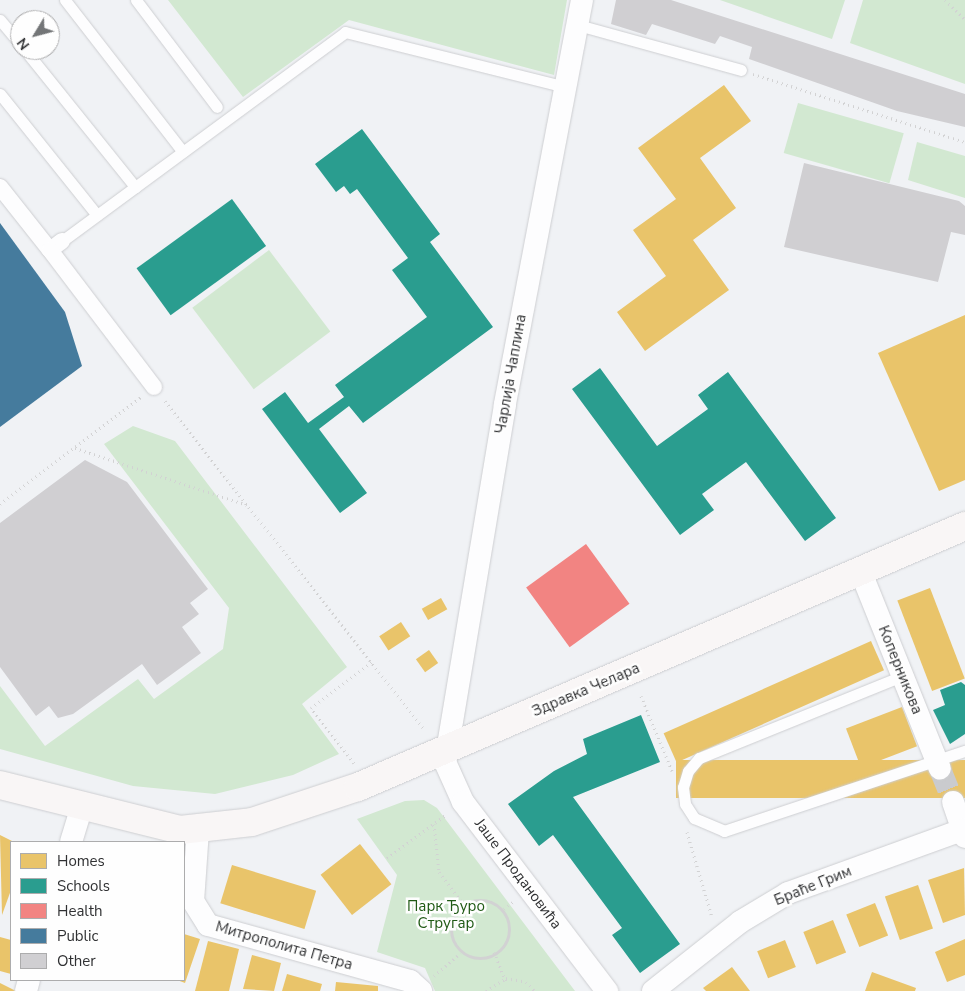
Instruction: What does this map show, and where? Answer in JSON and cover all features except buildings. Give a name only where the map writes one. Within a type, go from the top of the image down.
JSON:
[{"type":"main road","name":"Здравка Челара","points":[[198,830],[277,814],[358,787],[965,526]]},
{"type":"main road","points":[[0,785],[81,809],[173,829],[198,830]]},
{"type":"street","name":"Чарлија Чаплина","points":[[445,749],[582,0]]},
{"type":"street","points":[[0,187],[56,245],[154,387]]},
{"type":"street","name":"Коперникова","points":[[860,570],[938,765]]},
{"type":"street","name":"Јаше Продановића","points":[[445,749],[450,780],[463,802],[607,991]]},
{"type":"street","points":[[952,802],[964,832]]},
{"type":"street","points":[[71,841],[81,809]]},
{"type":"street","name":"Митрополита Петра","points":[[198,830],[193,901],[208,925],[410,981],[420,990]]},
{"type":"street","name":"Браће Грим","points":[[653,991],[740,922],[788,893],[964,832]]},
{"type":"lane","points":[[65,0],[183,152]]},
{"type":"lane","points":[[136,0],[217,107]]},
{"type":"lane","points":[[0,20],[10,32]]},
{"type":"lane","points":[[578,25],[741,70]]},
{"type":"lane","points":[[56,245],[345,32],[565,87]]},
{"type":"lane","points":[[32,60],[135,187]]},
{"type":"lane","points":[[0,94],[97,216]]},
{"type":"lane","points":[[902,676],[699,758],[688,771],[685,804],[694,818],[724,831],[938,765],[965,751]]},
{"type":"path","points":[[945,0],[965,19]]},
{"type":"path","points":[[741,70],[965,142]]},
{"type":"path","points":[[0,504],[154,387],[425,730]]},
{"type":"path","points":[[74,448],[248,506]]},
{"type":"path","points":[[354,763],[311,708],[372,662]]},
{"type":"path","points":[[387,858],[450,812]]},
{"type":"path","points":[[434,824],[439,872],[464,905]]},
{"type":"path","points":[[482,900],[504,909],[510,918],[509,929],[494,952],[481,958],[460,953],[453,944],[451,929],[464,905],[482,900]]},
{"type":"path","points":[[504,909],[516,900]]},
{"type":"path","points":[[494,952],[506,979]]},
{"type":"path","points":[[420,990],[460,953]]},
{"type":"path","points":[[486,991],[506,979],[526,982],[535,991]]},
{"type":"green space","points":[[168,0],[567,0],[554,75],[349,20],[243,97]]},
{"type":"green space","points":[[720,0],[845,0],[832,39]]},
{"type":"green space","points":[[863,0],[965,0],[965,84],[850,43]]},
{"type":"green space","points":[[798,103],[904,133],[889,183],[784,153]]},
{"type":"green space","points":[[917,142],[965,156],[965,198],[908,180]]},
{"type":"green space","points":[[269,250],[330,331],[254,389],[192,308]]},
{"type":"green space","points":[[133,426],[175,441],[347,667],[302,704],[339,754],[293,775],[215,794],[133,786],[0,749],[0,686],[45,746],[138,679],[154,699],[223,649],[229,608],[104,444]]},
{"type":"green space","name":"Парк Ђуро Стругар","points":[[424,800],[437,808],[575,991],[435,991],[425,968],[377,952],[397,875],[357,819],[405,801]]},
{"type":"tunnel","points":[[940,769],[953,802]]}]
